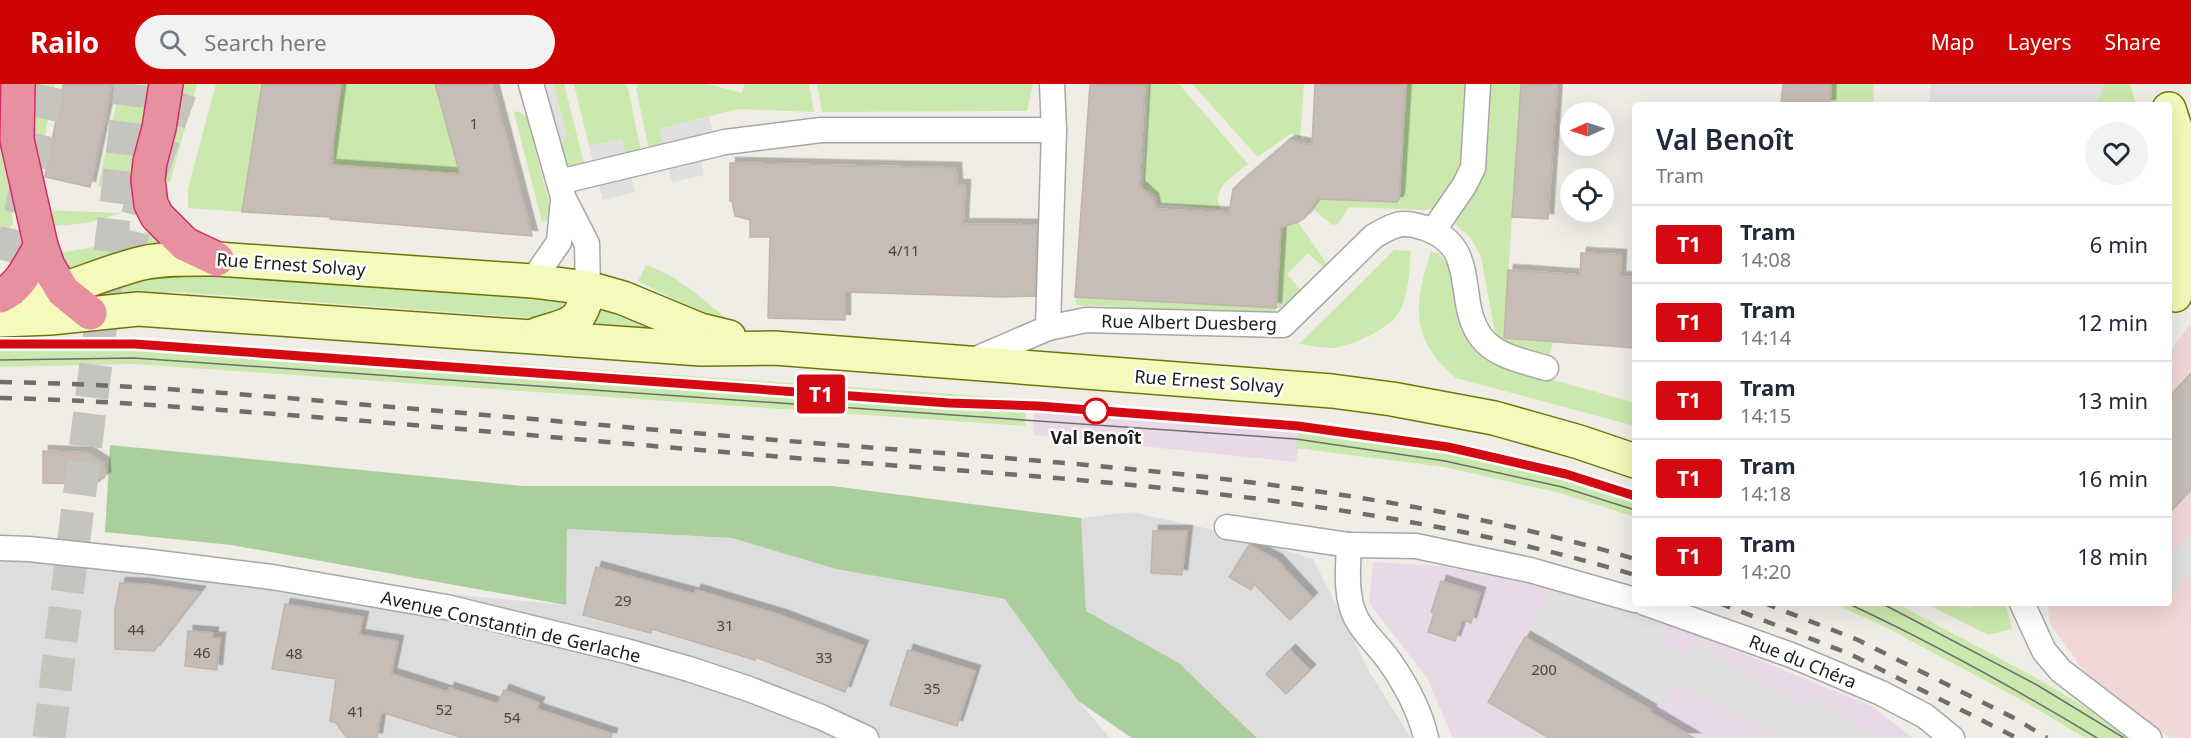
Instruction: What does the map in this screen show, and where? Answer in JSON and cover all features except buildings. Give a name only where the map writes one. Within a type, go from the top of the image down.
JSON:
[{"type":"highway","points":[[18,84],[17,140],[41,246],[48,266],[63,291],[90,313]]},
{"type":"highway","points":[[166,84],[159,128],[150,162],[148,180],[151,204],[157,216],[185,244],[217,259]]},
{"type":"highway","points":[[0,296],[10,291],[26,273],[41,246]]},
{"type":"street","points":[[531,84],[561,190],[587,244],[588,288]]},
{"type":"street","points":[[1048,328],[1054,129],[1052,84]]},
{"type":"street","points":[[1433,231],[1464,186],[1473,168],[1478,84]]},
{"type":"street","points":[[2167,84],[2171,102]]},
{"type":"street","points":[[2172,106],[2187,168],[2189,203],[2187,236],[2172,304]]},
{"type":"street","points":[[561,190],[725,142],[821,130],[1054,129]]},
{"type":"street","points":[[532,281],[559,242],[561,190]]},
{"type":"street","name":"Rue Albert Duesberg","points":[[969,362],[1048,328],[1086,320],[1283,325],[1374,236],[1392,226],[1408,223],[1433,231],[1454,246],[1463,267],[1473,326],[1482,339],[1498,352],[1546,369]]},
{"type":"street","name":"Rue Ernest Solvay","points":[[0,304],[63,291],[142,263],[175,258],[217,259],[532,281],[588,288],[623,298],[700,330],[774,348]]},
{"type":"street","points":[[2172,304],[2191,264]]},
{"type":"street","name":"Rue Ernest Solvay","points":[[528,336],[573,323],[582,312],[588,288]]},
{"type":"street","name":"Rue Ernest Solvay","points":[[0,320],[50,318],[138,309],[701,349],[774,348],[1291,387],[1392,399],[1494,418],[1579,442],[1632,461]]},
{"type":"street","points":[[1227,527],[1349,545],[1416,546],[1530,570],[1632,599]]},
{"type":"street","points":[[1349,545],[1348,583],[1350,600],[1356,618],[1406,687],[1418,713],[1425,738]]},
{"type":"street","name":"Avenue Constantin de Gerlache","points":[[0,548],[272,577],[446,607],[626,651],[750,688],[866,738]]},
{"type":"street","name":"Rue du Chéra","points":[[1654,606],[1781,651],[1881,693],[1925,716],[1952,738]]},
{"type":"street","points":[[2023,606],[2044,651],[2061,671],[2149,738]]},
{"type":"shaded area","points":[[543,84],[553,84],[567,135],[559,147]]},
{"type":"shaded area","points":[[1931,84],[2104,84],[2097,102],[1929,102]]},
{"type":"shaded area","points":[[709,117],[715,139],[665,152],[659,129]]},
{"type":"shaded area","points":[[622,139],[627,161],[595,169],[589,146]]},
{"type":"shaded area","points":[[699,152],[704,175],[672,182],[667,160]]},
{"type":"shaded area","points":[[629,169],[635,192],[603,200],[597,177]]},
{"type":"shaded area","points":[[2191,324],[2191,738],[2170,738],[2086,674],[2049,622],[2048,606],[2172,606],[2172,348]]},
{"type":"shaded area","points":[[1035,400],[1303,420],[1296,462],[1033,435]]},
{"type":"shaded area","points":[[1131,512],[1228,533],[1313,559],[1370,673],[1411,738],[1257,738],[1179,663],[1086,611],[1081,518]]},
{"type":"shaded area","points":[[567,529],[732,538],[836,569],[1005,599],[1078,701],[1110,738],[0,738],[0,548],[565,605]]},
{"type":"shaded area","points":[[2191,532],[2191,574],[2177,589],[2172,585],[2172,554]]},
{"type":"shaded area","points":[[1373,562],[1440,566],[1553,587],[1668,623],[1872,706],[1912,738],[1453,738],[1427,678],[1369,603]]},
{"type":"shaded area","points":[[1553,587],[1611,603],[1668,623],[1662,642],[1685,655],[1695,642],[1804,707],[1813,696],[1877,738],[1784,738],[1675,686],[1669,697],[1651,710],[1525,637]]},
{"type":"green space","points":[[28,84],[55,84],[36,184]]},
{"type":"green space","points":[[118,84],[159,84],[136,186],[98,187],[119,91]]},
{"type":"green space","points":[[178,84],[197,84],[170,183],[160,179]]},
{"type":"green space","points":[[216,84],[262,84],[242,212],[188,208],[188,188]]},
{"type":"green space","points":[[341,84],[435,84],[460,174],[334,166],[334,135]]},
{"type":"green space","points":[[553,84],[564,84],[586,171],[567,177],[559,147],[567,135]]},
{"type":"green space","points":[[574,84],[625,84],[628,88],[642,157],[627,161],[622,139],[589,146]]},
{"type":"green space","points":[[638,84],[708,84],[742,93],[745,84],[809,84],[814,112],[738,109],[660,129],[665,152],[650,155],[636,88]]},
{"type":"green space","points":[[817,84],[1033,84],[1027,111],[822,112]]},
{"type":"green space","points":[[1149,84],[1179,84],[1248,164],[1221,188],[1218,199],[1221,209],[1159,204],[1154,194],[1143,189]]},
{"type":"green space","points":[[1192,84],[1304,84],[1300,139],[1294,134],[1289,135],[1258,157]]},
{"type":"green space","points":[[1406,84],[1471,84],[1466,163],[1437,208],[1426,210],[1349,207],[1338,224],[1332,225],[1312,208],[1312,198],[1399,199]]},
{"type":"green space","points":[[1486,84],[1521,84],[1504,338],[1553,342],[1549,358],[1504,346],[1496,338],[1481,257],[1470,237],[1456,225],[1453,217]]},
{"type":"green space","points":[[1831,84],[1874,84],[1873,102],[1830,102]]},
{"type":"green space","points":[[2104,84],[2129,84],[2135,102],[2097,102]]},
{"type":"green space","points":[[518,111],[527,117],[553,218],[542,222],[514,113]]},
{"type":"green space","points":[[0,112],[13,224],[0,236]]},
{"type":"green space","points":[[41,210],[122,213],[87,223],[46,227]]},
{"type":"green space","points":[[1298,222],[1327,264],[1323,267],[1308,253],[1287,274],[1301,290],[1281,308],[1276,308],[1275,315],[1076,305],[1076,297],[1281,223]]},
{"type":"green space","points":[[153,229],[169,246],[67,284],[55,254],[126,241]]},
{"type":"green space","points":[[1394,250],[1411,251],[1405,297],[1395,318],[1370,336],[1340,347],[1328,348],[1299,344]]},
{"type":"green space","points":[[1431,252],[1439,253],[1450,268],[1461,328],[1471,346],[1494,363],[1632,402],[1632,425],[1456,378],[1441,364],[1423,335],[1419,305]]},
{"type":"green space","points":[[646,265],[671,276],[736,325],[722,324],[638,281]]},
{"type":"green space","points":[[157,269],[565,298],[566,308],[544,319],[177,292],[102,298],[98,296],[98,292]]},
{"type":"green space","points":[[601,305],[680,333],[589,334]]},
{"type":"green space","points":[[0,338],[135,338],[1027,399],[1025,426],[134,364],[0,367]]},
{"type":"green space","points":[[1299,422],[1449,441],[1567,468],[1632,488],[1632,516],[1560,493],[1444,467],[1296,448]]},
{"type":"green space","points":[[110,445],[523,486],[832,486],[1081,518],[1086,611],[1179,663],[1257,738],[1132,738],[1078,701],[1005,599],[836,569],[732,538],[567,529],[566,605],[231,545],[105,532]]},
{"type":"green space","points":[[1839,606],[1902,606],[2040,680],[2136,738],[2085,738],[2027,703],[1887,628]]},
{"type":"green space","points":[[1931,606],[2006,606],[2012,629],[1988,635]]},
{"type":"tunnel","points":[[0,310],[48,84]]},
{"type":"tunnel","points":[[49,738],[131,84]]},
{"type":"tunnel","points":[[125,263],[142,199],[183,84]]},
{"type":"tram line","points":[[0,344],[135,344],[1298,426],[1448,447],[1566,474],[1632,495]]},
{"type":"tram line","name":"T1","points":[[0,344],[135,344],[1298,426],[1448,447],[1566,474],[1632,495]]},
{"type":"tram line","points":[[0,360],[134,358],[1296,439],[1445,461],[1562,487],[1632,509]]},
{"type":"tram line","points":[[1853,606],[1974,667],[2097,738]]},
{"type":"tram line","points":[[1887,606],[2037,685],[2124,738]]},
{"type":"railway","points":[[0,382],[238,394],[1209,477],[1317,491],[1424,509],[1530,531],[1632,558]]},
{"type":"railway","points":[[0,398],[109,402],[407,424],[1201,492],[1311,506],[1420,524],[1528,546],[1632,574]]},
{"type":"railway","points":[[1727,606],[1850,654],[2017,738]]},
{"type":"railway","points":[[1772,606],[1858,640],[2016,719],[2047,738]]},
{"type":"place","name":"Val Benoît","points":[[1096,411]]}]
